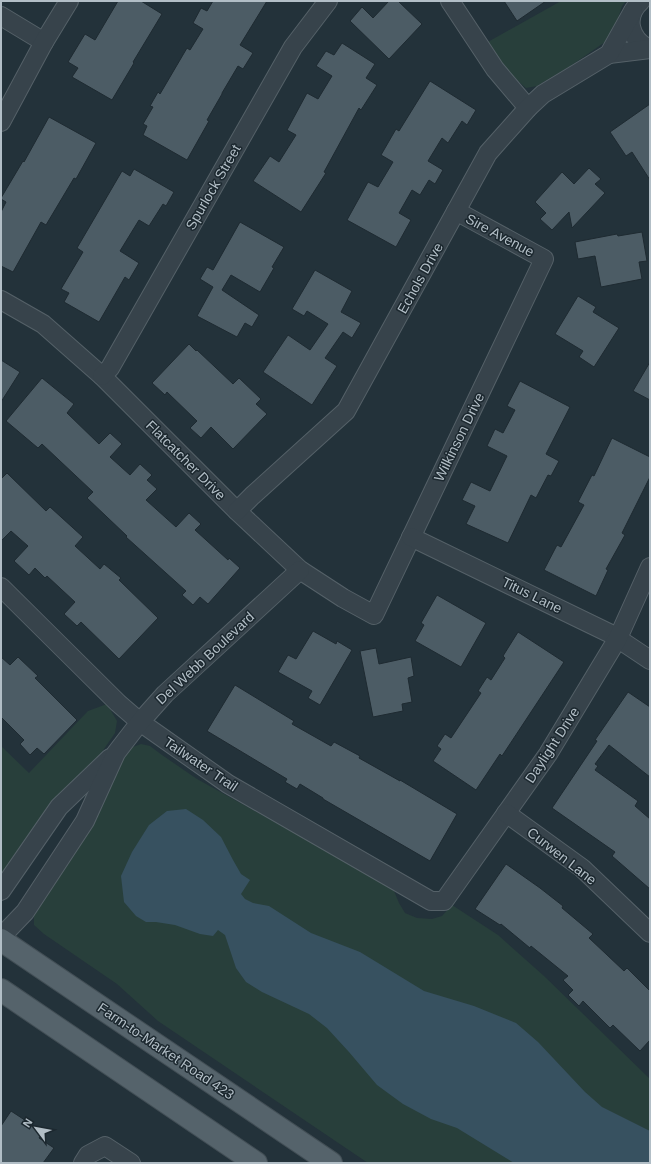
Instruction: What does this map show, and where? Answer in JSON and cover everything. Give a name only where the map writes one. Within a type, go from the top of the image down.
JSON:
[{"type":"main road","name":"Farm-to-Market Road 423","points":[[1,939],[331,1163]]},
{"type":"main road","points":[[1,990],[256,1163]]},
{"type":"street","points":[[1,122],[44,42],[69,1]]},
{"type":"street","name":"Spurlock Street","points":[[102,376],[110,368],[292,47],[328,1]]},
{"type":"street","points":[[450,1],[495,69],[528,108]]},
{"type":"street","points":[[637,6],[631,19],[633,34],[637,41],[650,49]]},
{"type":"street","name":"Echols Drive","points":[[608,54],[637,6]]},
{"type":"street","points":[[1,16],[44,42]]},
{"type":"street","name":"Echols Drive","points":[[237,511],[346,411],[488,153],[528,108],[543,94],[608,54],[650,49]]},
{"type":"street","name":"Sire Avenue","points":[[456,211],[544,259]]},
{"type":"street","name":"Wilkinson Drive","points":[[374,615],[544,259]]},
{"type":"street","name":"Flatcatcher Drive","points":[[1,300],[43,324],[102,376],[237,511],[300,570],[343,598],[374,615]]},
{"type":"street","name":"Titus Lane","points":[[411,537],[523,590],[618,638],[650,660]]},
{"type":"street","name":"Daylight Drive","points":[[431,901],[444,901],[548,754],[618,638],[650,567]]},
{"type":"street","name":"Del Webb Boulevard","points":[[1,939],[25,912],[85,821],[116,753],[140,722],[165,694],[300,570]]},
{"type":"street","name":"Tailwater Trail","points":[[1,587],[113,698],[140,722],[228,784],[431,901]]},
{"type":"street","name":"Del Webb Boulevard","points":[[1,891],[59,807],[113,754],[116,753]]},
{"type":"street","name":"Curwen Lane","points":[[506,813],[582,868],[650,934]]},
{"type":"street","points":[[83,1163],[88,1155],[105,1146],[131,1163]]},
{"type":"green space","points":[[561,1],[626,1],[622,6],[615,28],[605,42],[569,67],[537,86],[526,88],[503,68],[486,43]]},
{"type":"green space","points":[[107,704],[117,721],[115,733],[93,765],[1,881],[1,746],[29,773],[88,711]]},
{"type":"green space","points":[[141,744],[150,746],[197,779],[385,883],[394,891],[405,913],[417,918],[432,919],[442,916],[452,905],[498,935],[544,976],[650,1079],[650,1163],[368,1163],[158,1021],[117,984],[44,934],[34,925],[34,915],[127,753],[133,747]]},
{"type":"water","points":[[186,809],[203,820],[221,837],[241,874],[250,880],[241,894],[245,899],[253,903],[269,906],[311,933],[360,952],[424,991],[474,1006],[516,1023],[538,1042],[585,1092],[602,1107],[650,1131],[650,1163],[514,1163],[457,1128],[431,1119],[403,1104],[377,1085],[327,1028],[309,1014],[262,992],[246,982],[236,968],[225,935],[218,930],[213,936],[200,934],[175,925],[146,922],[136,916],[124,902],[121,876],[132,852],[149,825],[167,811]]},
{"type":"building","points":[[118,1],[141,1],[162,14],[112,100],[72,77],[78,68],[68,62],[85,34],[95,40]]},
{"type":"building","points":[[213,1],[267,1],[240,45],[253,53],[243,69],[238,66],[207,120],[209,121],[187,160],[143,135],[147,126],[143,124],[153,107],[150,106],[158,92],[160,94],[187,48],[190,50],[203,29],[193,23],[201,8],[207,11]]},
{"type":"building","points":[[389,1],[398,1],[422,24],[389,59],[350,21],[362,7],[373,18]]},
{"type":"building","points":[[504,1],[546,1],[517,21]]},
{"type":"building","points":[[342,43],[375,64],[366,78],[377,85],[361,110],[359,108],[324,172],[326,173],[301,212],[253,181],[270,156],[279,162],[296,135],[287,130],[307,93],[318,99],[332,76],[316,66],[326,51],[334,55]]},
{"type":"building","points":[[430,81],[476,110],[467,125],[462,121],[448,143],[442,138],[428,161],[443,170],[435,184],[429,180],[420,195],[412,190],[399,213],[411,220],[396,247],[347,220],[368,182],[378,187],[393,162],[381,155],[396,129],[399,131]]},
{"type":"building","points":[[650,104],[650,180],[632,152],[626,156],[610,132]]},
{"type":"building","points":[[49,117],[96,143],[76,179],[74,178],[46,225],[41,222],[13,272],[1,266],[1,212],[6,202],[1,198],[23,161],[24,162]]},
{"type":"building","points":[[589,168],[601,179],[595,184],[605,193],[572,228],[569,212],[552,230],[540,219],[546,213],[535,202],[562,172],[574,184]]},
{"type":"building","points":[[134,169],[174,192],[166,206],[163,204],[149,226],[139,220],[120,251],[139,263],[129,280],[125,277],[99,322],[64,302],[69,293],[61,289],[83,252],[77,248],[122,171],[130,176]]},
{"type":"building","points":[[240,222],[284,247],[260,292],[231,275],[222,290],[259,315],[252,327],[245,323],[237,337],[197,316],[213,287],[200,279],[207,267],[213,270]]},
{"type":"building","points":[[642,232],[647,261],[639,262],[642,279],[601,287],[595,256],[578,259],[575,242],[617,234],[618,236]]},
{"type":"building","points":[[315,270],[352,291],[341,312],[361,323],[352,338],[343,332],[325,358],[337,366],[312,405],[263,372],[288,335],[310,350],[328,324],[307,311],[304,316],[292,309]]},
{"type":"building","points":[[578,296],[596,307],[593,312],[619,328],[594,367],[579,357],[583,351],[555,334]]},
{"type":"building","points":[[189,344],[233,384],[239,378],[261,399],[256,404],[267,414],[233,449],[211,427],[201,438],[190,428],[197,421],[167,392],[165,395],[152,383]]},
{"type":"building","points":[[1,360],[20,372],[1,402]]},
{"type":"building","points":[[650,362],[650,400],[633,391]]},
{"type":"building","points":[[42,378],[74,404],[67,413],[99,444],[110,433],[122,444],[110,457],[130,475],[140,464],[152,475],[147,480],[157,489],[146,500],[176,527],[189,513],[201,524],[195,530],[228,560],[229,558],[240,568],[208,604],[200,597],[193,605],[182,595],[186,591],[126,537],[127,536],[87,498],[93,492],[42,444],[38,448],[6,421]]},
{"type":"building","points":[[520,381],[570,407],[546,454],[559,461],[551,476],[548,475],[536,498],[531,495],[508,543],[466,524],[475,506],[462,500],[471,482],[490,491],[507,456],[487,446],[495,429],[503,433],[515,410],[507,406]]},
{"type":"building","points":[[612,438],[650,457],[650,477],[622,533],[625,535],[606,569],[608,570],[596,596],[544,570],[557,545],[561,547],[584,505],[578,502],[592,475],[594,476]]},
{"type":"building","points":[[7,473],[46,511],[50,507],[83,537],[75,546],[100,569],[104,564],[121,578],[119,580],[158,618],[119,659],[81,622],[77,626],[64,614],[75,602],[47,576],[45,578],[35,568],[29,575],[14,561],[28,546],[11,531],[1,541],[1,479]]},
{"type":"building","points":[[437,595],[486,623],[461,667],[415,641],[424,625],[421,623]]},
{"type":"building","points":[[313,631],[336,644],[337,641],[352,650],[320,705],[308,698],[312,691],[278,672],[288,655],[296,659]]},
{"type":"building","points":[[518,632],[564,662],[502,756],[500,754],[476,790],[433,761],[441,749],[437,746],[445,734],[451,738],[481,693],[478,691],[487,677],[491,680],[505,658],[503,656]]},
{"type":"building","points":[[376,648],[379,664],[411,657],[414,676],[408,678],[412,702],[402,704],[403,711],[373,717],[360,651]]},
{"type":"building","points":[[1,657],[10,665],[18,657],[38,676],[35,678],[77,720],[44,754],[37,748],[30,755],[20,744],[24,740],[1,717]]},
{"type":"building","points":[[235,685],[294,721],[292,724],[331,746],[334,742],[360,756],[359,758],[400,780],[457,814],[430,861],[300,784],[297,789],[285,782],[287,779],[207,731]]},
{"type":"building","points":[[628,692],[650,707],[650,777],[609,745],[595,764],[598,766],[595,770],[638,801],[635,806],[650,819],[650,889],[612,856],[615,852],[552,808],[597,741],[595,740]]},
{"type":"building","points":[[506,864],[563,906],[562,908],[593,934],[589,938],[624,971],[627,968],[650,991],[650,1040],[640,1051],[613,1025],[610,1028],[583,1001],[579,1006],[568,995],[573,990],[563,980],[568,976],[501,924],[500,925],[475,909]]},
{"type":"building","points":[[11,1111],[43,1132],[39,1138],[54,1148],[43,1163],[1,1163],[1,1126]]}]
